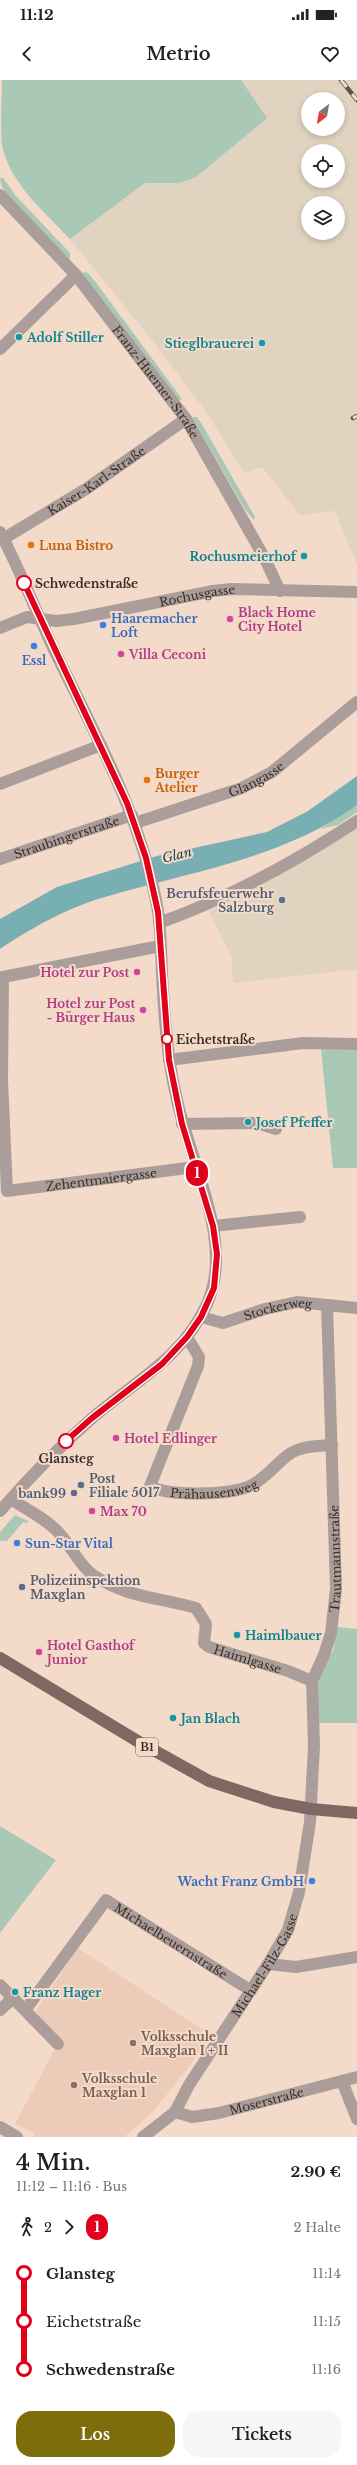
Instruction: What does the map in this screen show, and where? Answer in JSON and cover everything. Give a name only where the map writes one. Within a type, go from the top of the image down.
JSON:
[{"type":"main road","name":"B1","points":[[0,1658],[187,1771],[250,1796],[311,1809],[357,1813]]},
{"type":"street","name":"Franz-Huemer-Straße","points":[[0,195],[76,275],[186,419],[265,558],[280,591]]},
{"type":"street","points":[[0,348],[76,275]]},
{"type":"street","name":"Kaiser-Karl-Straße","points":[[2,536],[86,489],[186,419]]},
{"type":"street","points":[[0,1511],[66,1441],[92,1418],[162,1364],[187,1337],[201,1317],[214,1288],[217,1254],[213,1226],[182,1124],[169,1060],[159,923],[146,858],[134,819],[101,745],[2,536]]},
{"type":"street","name":"Rochusgasse","points":[[40,618],[56,621],[74,620],[213,591],[232,589],[357,592]]},
{"type":"street","points":[[0,628],[27,617],[40,618]]},
{"type":"street","name":"Glangasse","points":[[134,819],[242,788],[272,772],[357,702]]},
{"type":"street","points":[[0,784],[101,745]]},
{"type":"street","name":"Straubingerstraße","points":[[0,859],[134,819]]},
{"type":"street","points":[[159,923],[250,884],[330,839],[357,821]]},
{"type":"street","name":"Zehentmaiergasse","points":[[160,946],[3,977],[2,1080],[7,1191],[195,1167]]},
{"type":"street","points":[[169,1060],[303,1043],[357,1044]]},
{"type":"street","points":[[182,1124],[257,1123],[276,1129]]},
{"type":"street","points":[[213,1226],[300,1217]]},
{"type":"street","name":"Stockerweg","points":[[201,1317],[223,1323],[284,1304],[297,1302],[357,1308]]},
{"type":"street","name":"Trautmannstraße","points":[[311,1809],[314,1746],[312,1681],[324,1655],[331,1632],[336,1590],[327,1305]]},
{"type":"street","name":"Prähausenweg","points":[[187,1337],[199,1357],[198,1366],[150,1486],[157,1490],[176,1493],[239,1490],[260,1480],[289,1454],[300,1449],[332,1445]]},
{"type":"street","name":"Haimlgasse","points":[[11,1499],[60,1534],[91,1574],[138,1597],[170,1600],[196,1608],[206,1624],[204,1642],[209,1646],[288,1671],[312,1681]]},
{"type":"street","name":"Michael-Filz-Gasse","points":[[143,2137],[175,2112],[189,2085],[268,1964],[288,1930],[299,1892],[311,1809]]},
{"type":"street","name":"Michaelbeuernstraße","points":[[26,2009],[106,1900],[250,1990]]},
{"type":"street","points":[[268,1964],[296,1967],[357,1956]]},
{"type":"street","points":[[0,1985],[26,2009],[58,2044]]},
{"type":"street","points":[[0,2010],[14,1997]]},
{"type":"street","name":"Moserstraße","points":[[175,2112],[192,2117],[219,2113],[357,2077]]},
{"type":"street","points":[[342,2081],[357,2119]]},
{"type":"street","points":[[0,2127],[18,2137]]},
{"type":"shaded area","points":[[2,80],[357,80],[357,565],[335,511],[300,515],[262,467],[244,473],[207,413],[156,345],[70,239],[21,186],[6,157],[2,144]]},
{"type":"shaded area","points":[[357,828],[357,969],[233,983],[231,956],[209,912],[313,856]]},
{"type":"shaded area","name":"Volksschule Maxglan I + II","points":[[78,1948],[212,2036],[154,2111],[124,2137],[33,2137],[34,2133],[15,2124],[56,2047],[35,2012]]},
{"type":"green space","points":[[2,80],[241,80],[267,118],[196,177],[179,183],[145,183],[70,239],[29,196],[12,172],[6,159],[1,137]]},
{"type":"green space","points":[[0,178],[3,178],[16,196],[70,253],[70,258],[67,260],[17,209],[2,187]]},
{"type":"green space","points":[[84,272],[88,273],[94,280],[182,399],[179,400],[81,274]]},
{"type":"green space","points":[[192,417],[197,417],[203,426],[255,517],[254,520],[244,508]]},
{"type":"green space","points":[[357,805],[357,812],[338,825],[320,829]]},
{"type":"green space","points":[[321,1049],[357,1050],[357,1168],[333,1168]]},
{"type":"green space","points":[[15,1515],[28,1521],[27,1523],[23,1522],[7,1541],[0,1541],[0,1532]]},
{"type":"green space","points":[[337,1627],[357,1629],[357,1723],[317,1723],[317,1686],[320,1670],[333,1651]]},
{"type":"green space","points":[[0,1826],[56,1860],[0,1933]]},
{"type":"water","name":"Glan","points":[[357,776],[357,805],[328,823],[298,838],[236,862],[91,901],[64,912],[24,933],[0,949],[0,919],[57,887],[157,856],[267,832],[308,811]]},
{"type":"railway","points":[[341,80],[357,100]]},
{"type":"railway","points":[[353,418],[357,416]]},
{"type":"bus line","name":"1","points":[[24,583],[127,803],[146,858],[158,912],[169,1060],[182,1124],[213,1226],[217,1254],[214,1288],[201,1317],[187,1337],[150,1375],[92,1418],[66,1441]]},
{"type":"place","name":"Adolf Stiller","points":[[19,337]]},
{"type":"place","name":"Stieglbrauerei","points":[[262,343]]},
{"type":"place","name":"Luna Bistro","points":[[31,545]]},
{"type":"place","name":"Rochusmeierhof","points":[[304,556]]},
{"type":"place","name":"Schwedenstraße","points":[[24,583]]},
{"type":"place","name":"Black Home City Hotel","points":[[230,619]]},
{"type":"place","name":"Haaremacher Loft","points":[[103,625]]},
{"type":"place","name":"Essl","points":[[34,646]]},
{"type":"place","name":"Villa Ceconi","points":[[121,654]]},
{"type":"place","name":"Burger Atelier","points":[[147,780]]},
{"type":"place","name":"Berufsfeuerwehr Salzburg","points":[[282,900]]},
{"type":"place","name":"Hotel zur Post","points":[[137,972]]},
{"type":"place","name":"Hotel zur Post - Bürger Haus","points":[[143,1010]]},
{"type":"place","name":"Eichetstraße","points":[[167,1039]]},
{"type":"place","name":"Josef Pfeffer","points":[[248,1122]]},
{"type":"place","name":"Hotel Edlinger","points":[[116,1438]]},
{"type":"place","name":"Glansteg","points":[[66,1441]]},
{"type":"place","name":"Post Filiale 5017","points":[[81,1485]]},
{"type":"place","name":"bank99","points":[[74,1493]]},
{"type":"place","name":"Max 70","points":[[92,1511]]},
{"type":"place","name":"Sun-Star Vital","points":[[17,1543]]},
{"type":"place","name":"Polizeiinspektion Maxglan","points":[[22,1587]]},
{"type":"place","name":"Haimlbauer","points":[[237,1635]]},
{"type":"place","name":"Hotel Gasthof Junior","points":[[39,1652]]},
{"type":"place","name":"Jan Blach","points":[[173,1718]]},
{"type":"place","name":"Wacht Franz GmbH","points":[[312,1881]]},
{"type":"place","name":"Franz Hager","points":[[15,1992]]},
{"type":"place","name":"Volksschule Maxglan I + II","points":[[133,2043]]},
{"type":"place","name":"Volksschule Maxglan 1","points":[[74,2085]]}]
